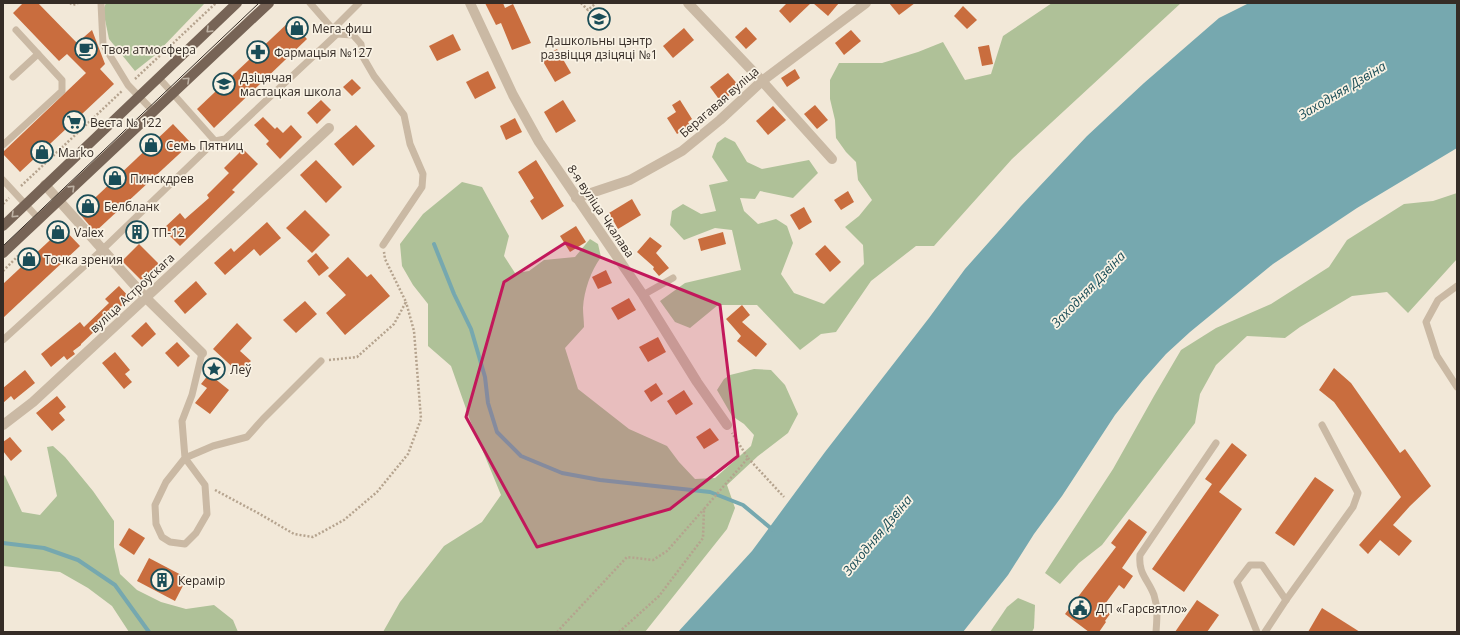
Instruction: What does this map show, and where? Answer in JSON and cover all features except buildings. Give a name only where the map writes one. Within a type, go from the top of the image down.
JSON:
[{"type":"main road","points":[[3,226],[237,3]]},
{"type":"main road","points":[[3,254],[269,3]]},
{"type":"street","name":"8-я вуліца Чкалава","points":[[470,3],[513,95],[535,136],[576,198],[644,295],[697,382],[727,425]]},
{"type":"street","points":[[688,3],[762,81],[832,159]]},
{"type":"street","name":"Берагавая вуліца","points":[[576,198],[630,180],[682,151],[720,120],[762,81],[866,3]]},
{"type":"street","name":"вуліца Астроўскага","points":[[3,425],[33,402],[329,128]]},
{"type":"street","points":[[45,185],[146,298],[202,353]]},
{"type":"lane","points":[[101,3],[103,44],[128,85],[153,111]]},
{"type":"lane","points":[[310,3],[335,31],[353,35],[361,44],[363,57],[374,76],[404,115],[410,144],[422,174],[422,187],[383,245]]},
{"type":"lane","points":[[3,340],[102,250],[215,141],[225,139],[335,31],[359,3]]},
{"type":"lane","points":[[3,145],[62,91],[62,80],[16,30]]},
{"type":"lane","points":[[13,76],[38,54]]},
{"type":"lane","points":[[159,78],[215,141]]},
{"type":"lane","points":[[3,180],[39,219]]},
{"type":"lane","points":[[644,295],[673,278]]},
{"type":"lane","points":[[1457,286],[1438,300],[1426,322],[1437,356],[1457,387]]},
{"type":"lane","points":[[202,353],[192,395],[182,421],[185,458],[205,484],[207,514],[196,533],[185,544],[170,542],[162,537],[156,524],[155,505],[166,482],[185,458],[213,446],[247,437],[262,419],[321,361]]},
{"type":"lane","points":[[1265,632],[1286,600],[1353,507],[1358,493],[1322,425]]},
{"type":"lane","points":[[1156,632],[1158,615],[1154,595],[1139,565],[1140,555],[1216,443]]},
{"type":"lane","points":[[1257,632],[1237,582],[1250,565],[1262,565],[1286,600]]},
{"type":"path","points":[[70,3],[73,6],[78,3]]},
{"type":"path","points":[[3,204],[216,3]]},
{"type":"path","points":[[581,3],[588,10],[596,3]]},
{"type":"path","points":[[205,484],[294,534],[313,537],[344,520],[377,492],[408,454],[420,419],[414,331],[406,302],[385,259],[383,245]]},
{"type":"path","points":[[321,361],[357,358],[394,324],[406,302]]},
{"type":"path","points":[[727,425],[748,458],[784,497]]},
{"type":"path","points":[[557,632],[627,558],[653,560],[667,551],[748,458]]},
{"type":"path","points":[[619,632],[659,596],[703,538],[704,509]]},
{"type":"highlighted area","points":[[565,243],[720,305],[738,456],[670,509],[537,547],[466,417],[504,282]]},
{"type":"green space","points":[[106,3],[205,3],[154,56],[135,71],[109,39],[103,10]]},
{"type":"green space","points":[[1052,3],[1181,3],[1012,159],[934,246],[916,246],[871,281],[836,332],[821,334],[800,350],[757,305],[718,305],[690,328],[675,322],[660,301],[685,283],[741,270],[732,230],[715,228],[684,240],[670,225],[672,211],[683,204],[701,214],[716,211],[709,185],[728,181],[712,157],[717,143],[725,137],[735,142],[747,162],[762,169],[809,160],[818,173],[793,198],[760,191],[755,199],[740,198],[744,211],[758,224],[776,219],[787,226],[793,243],[781,274],[794,293],[824,304],[864,264],[863,245],[845,227],[859,216],[872,200],[858,180],[856,162],[846,152],[836,138],[835,120],[830,99],[830,80],[839,63],[882,63],[918,52],[943,42],[965,80],[991,74],[1003,36]]},
{"type":"green space","points":[[462,182],[482,187],[509,236],[504,256],[515,273],[529,271],[544,260],[575,257],[590,239],[598,244],[601,257],[597,262],[586,288],[583,308],[584,327],[565,348],[578,389],[629,429],[667,446],[679,462],[695,479],[715,478],[751,446],[754,435],[744,424],[732,416],[717,390],[724,379],[730,375],[754,369],[771,370],[785,385],[798,414],[788,433],[758,456],[727,485],[735,508],[727,529],[645,632],[383,632],[400,602],[444,546],[482,522],[501,495],[470,420],[451,366],[428,346],[428,304],[413,285],[402,266],[400,244],[423,214]]},
{"type":"green space","points":[[1457,193],[1457,259],[1408,313],[1387,292],[1352,296],[1300,327],[1285,338],[1247,336],[1216,365],[1200,394],[1195,423],[1102,545],[1079,563],[1060,584],[1045,573],[1113,469],[1181,350],[1216,328],[1271,304],[1329,267],[1347,240],[1404,204],[1433,201]]},
{"type":"green space","points":[[53,446],[65,457],[93,491],[114,521],[114,547],[120,574],[137,590],[161,602],[186,609],[214,605],[233,620],[238,632],[129,632],[112,606],[88,588],[60,572],[3,566],[3,474],[22,512],[40,515],[57,496],[47,447]]},
{"type":"green space","points":[[1018,598],[1035,605],[1034,628],[1032,632],[990,632],[1007,607]]},
{"type":"water","name":"Заходняя Дзвіна","points":[[1249,3],[1457,3],[1457,148],[1357,208],[1273,264],[1190,332],[1166,354],[1115,415],[1008,575],[963,632],[678,632],[752,551],[825,452],[965,269],[1021,206],[1087,136],[1144,83],[1219,18]]},
{"type":"waterway","points":[[434,244],[454,294],[471,329],[485,377],[488,403],[497,432],[521,456],[562,473],[600,480],[710,492],[743,505],[773,530]]},
{"type":"waterway","points":[[3,543],[44,548],[78,560],[115,585],[149,632]]},
{"type":"tram line","points":[[3,246],[259,3]]},
{"type":"place","name":"Дашкольны цэнтр развіцця дзіцяці №1","points":[[599,19]]},
{"type":"place","name":"Мега-фиш","points":[[297,28]]},
{"type":"place","name":"Твоя атмосфера","points":[[86,49]]},
{"type":"place","name":"Фармацыя №127","points":[[258,52]]},
{"type":"place","name":"Дзіцячая мастацкая школа","points":[[224,84]]},
{"type":"place","name":"Веста № 122","points":[[74,122]]},
{"type":"place","name":"Семь Пятниц","points":[[151,145]]},
{"type":"place","name":"Marko","points":[[42,152]]},
{"type":"place","name":"Пинскдрев","points":[[115,178]]},
{"type":"place","name":"Белбланк","points":[[88,206]]},
{"type":"place","name":"Valex","points":[[58,232]]},
{"type":"place","name":"ТП-12","points":[[137,232]]},
{"type":"place","name":"Точка зрения","points":[[29,259]]},
{"type":"place","name":"Леў","points":[[214,369]]},
{"type":"place","name":"Керамір","points":[[162,580]]},
{"type":"place","name":"ДП «Гарсвятло»","points":[[1080,608]]}]
